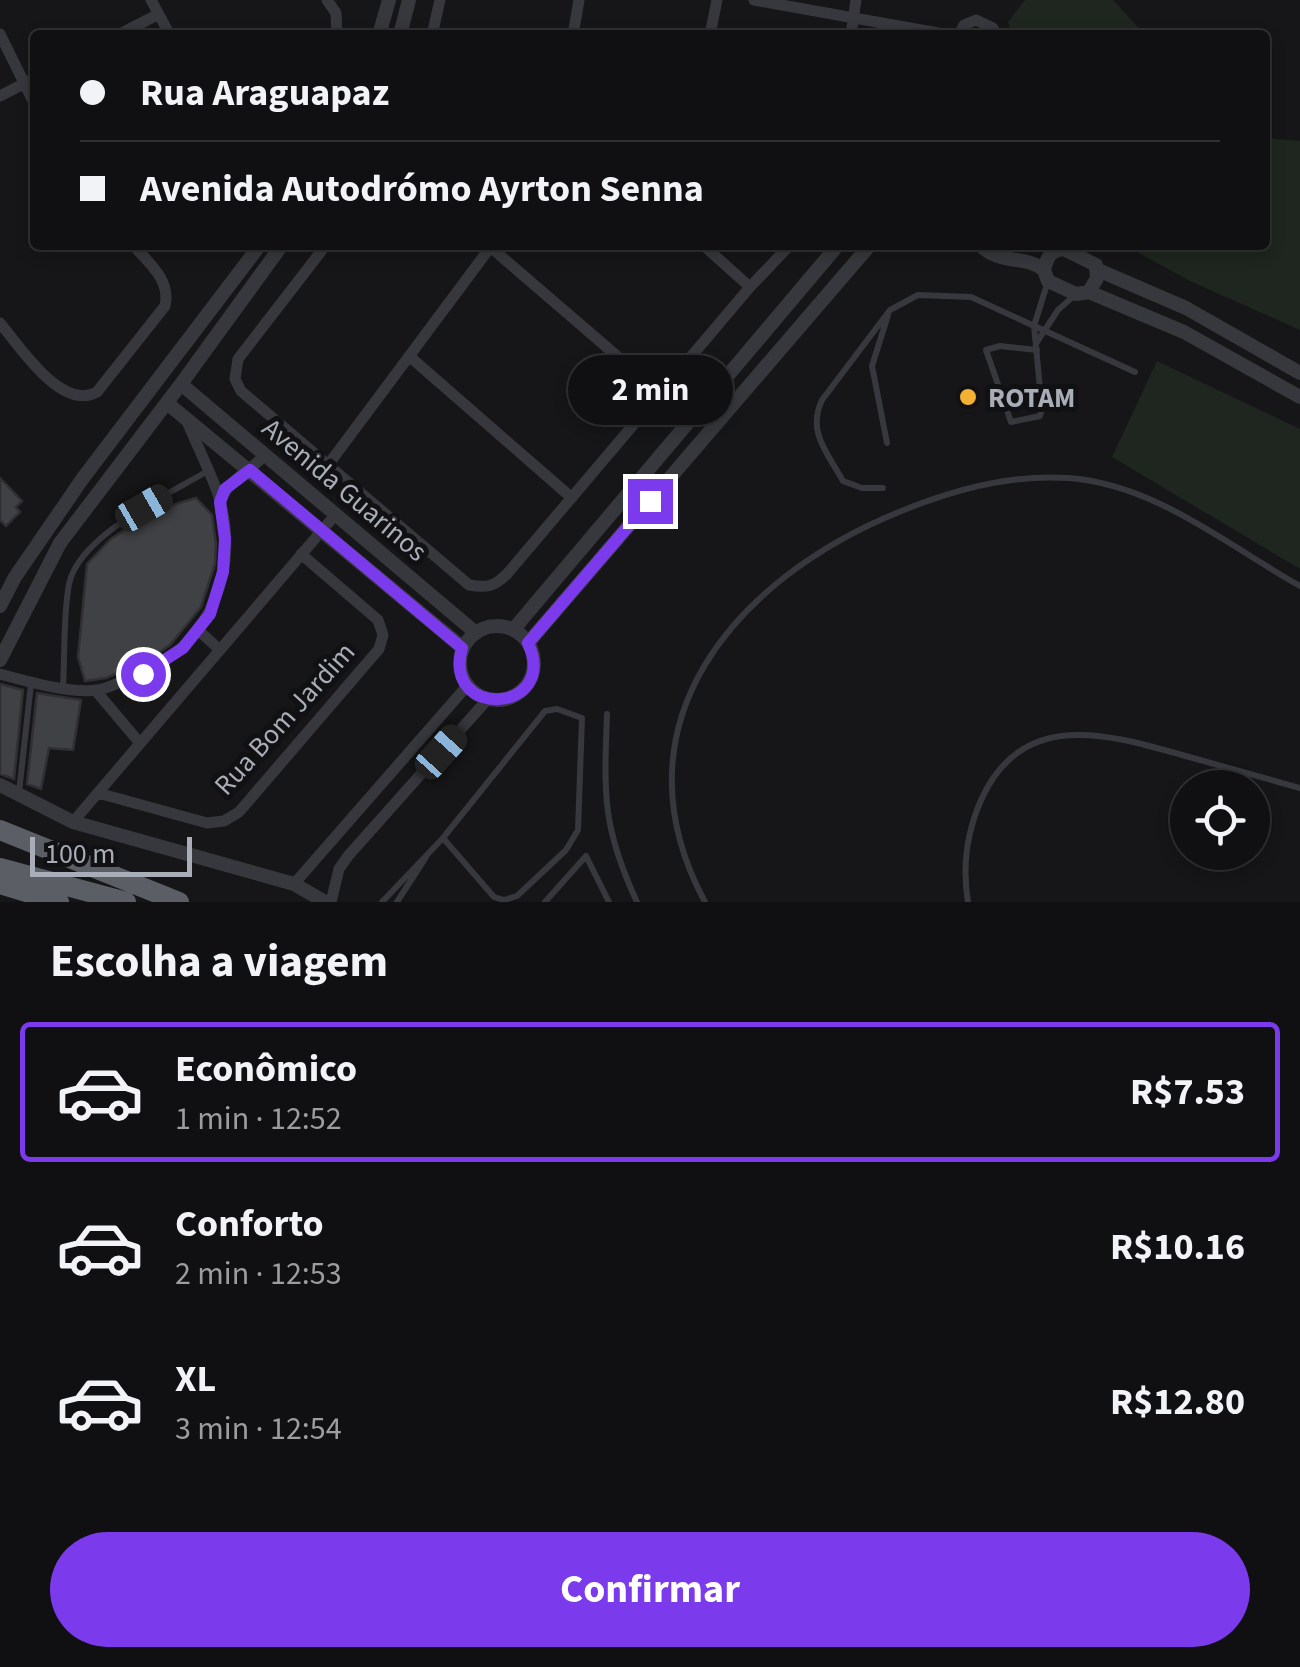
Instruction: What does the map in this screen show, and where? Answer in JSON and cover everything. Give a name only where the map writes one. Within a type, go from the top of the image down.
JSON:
[{"type":"highway","points":[[0,830],[178,902]]},
{"type":"highway","points":[[0,868],[126,902]]},
{"type":"highway","points":[[0,884],[59,902]]},
{"type":"street","points":[[150,0],[167,30]]},
{"type":"street","points":[[327,0],[336,13],[337,30]]},
{"type":"street","points":[[380,30],[389,0]]},
{"type":"street","points":[[401,30],[409,0]]},
{"type":"street","points":[[433,30],[440,0]]},
{"type":"street","points":[[574,30],[579,0]]},
{"type":"street","points":[[711,30],[718,0]]},
{"type":"street","points":[[754,0],[924,30]]},
{"type":"street","points":[[852,30],[856,0]]},
{"type":"street","points":[[127,30],[157,14]]},
{"type":"street","points":[[962,30],[976,20],[994,30]]},
{"type":"street","points":[[0,34],[29,81],[0,96]]},
{"type":"street","points":[[0,323],[56,385],[68,394],[88,397],[97,392],[165,306],[164,284],[137,250]]},
{"type":"street","points":[[0,606],[14,577],[83,478],[256,250]]},
{"type":"street","points":[[0,660],[60,543],[278,250]]},
{"type":"street","points":[[322,250],[238,359],[235,380],[241,391],[469,585],[486,588],[496,584],[785,250]]},
{"type":"street","points":[[328,465],[487,250]]},
{"type":"street","points":[[495,250],[660,393]]},
{"type":"street","points":[[709,250],[750,287]]},
{"type":"street","points":[[514,630],[834,250]]},
{"type":"street","points":[[528,643],[866,250]]},
{"type":"street","points":[[988,250],[1002,259],[1036,264],[1046,276],[1083,294],[1184,332],[1300,397]]},
{"type":"street","points":[[1046,276],[1051,250]]},
{"type":"street","points":[[1064,250],[1075,252],[1098,270],[1186,308],[1300,373]]},
{"type":"street","points":[[1083,294],[1098,270]]},
{"type":"street","points":[[234,280],[248,290]]},
{"type":"street","points":[[410,356],[572,498]]},
{"type":"street","name":"Avenida Guarinos","points":[[182,384],[476,633]]},
{"type":"street","name":"Avenida Guarinos","points":[[167,403],[462,648]]},
{"type":"street","points":[[0,674],[31,683],[96,691],[143,674],[183,648],[210,614],[223,572],[225,539],[220,502],[186,419]]},
{"type":"street","points":[[220,502],[225,489],[265,455]]},
{"type":"street","points":[[73,822],[336,514]]},
{"type":"street","name":"Rua Bom Jardim","points":[[98,794],[207,823],[224,821],[239,812],[379,649],[384,635],[378,620],[302,554]]},
{"type":"street","points":[[494,626],[514,630],[528,643],[534,667],[523,690],[500,701],[488,700],[467,686],[460,668],[462,648],[476,633],[494,626]]},
{"type":"street","points":[[198,630],[220,650]]},
{"type":"street","points":[[293,902],[294,884],[467,686]]},
{"type":"street","points":[[96,691],[139,742]]},
{"type":"street","points":[[0,785],[73,822],[294,884],[328,902],[348,856],[488,700]]},
{"type":"lane","points":[[1037,347],[1000,346],[986,350],[1011,422],[1040,416],[1037,347],[1034,326],[1046,276]]},
{"type":"lane","points":[[1037,347],[1058,310],[1083,294]]},
{"type":"lane","points":[[882,488],[862,488],[843,481],[816,431],[814,416],[890,310],[918,295],[971,297],[1135,372]]},
{"type":"lane","points":[[887,443],[872,366],[890,310]]},
{"type":"lane","points":[[63,686],[70,580],[85,557],[112,526],[206,472]]},
{"type":"lane","points":[[704,902],[683,852],[672,794],[676,737],[693,684],[721,636],[756,601],[794,570],[862,528],[924,502],[990,484],[1033,478],[1084,479],[1117,486],[1163,505],[1300,586]]},
{"type":"lane","points":[[19,792],[31,683]]},
{"type":"lane","points":[[382,902],[443,838],[545,711],[557,709],[582,718],[578,830],[566,850],[516,896],[504,900],[494,897],[443,838]]},
{"type":"lane","points":[[608,714],[606,811],[611,838],[637,902]]},
{"type":"lane","points":[[968,902],[968,844],[982,798],[995,775],[1013,756],[1047,738],[1072,733],[1127,739],[1300,788]]},
{"type":"lane","points":[[397,902],[429,852]]},
{"type":"lane","points":[[545,902],[586,856],[609,902]]},
{"type":"lane","points":[[394,886],[404,892]]},
{"type":"shaded area","points":[[1025,0],[1113,0],[1140,30],[1010,30],[1008,22]]},
{"type":"shaded area","points":[[1270,138],[1300,141],[1300,330],[1190,281],[1133,250],[1270,250]]},
{"type":"shaded area","points":[[1157,361],[1300,429],[1300,569],[1112,457]]},
{"type":"building","points":[[0,478],[22,501],[16,507],[20,512],[6,526],[0,520]]},
{"type":"building","points":[[196,498],[212,515],[216,544],[215,564],[201,607],[170,645],[148,660],[106,678],[85,681],[78,657],[87,564],[111,539],[152,511]]},
{"type":"building","points":[[0,684],[23,690],[14,779],[0,774]]},
{"type":"building","points":[[37,693],[81,700],[73,750],[49,748],[41,789],[27,784]]},
{"type":"place","name":"ROTAM","points":[[968,397]]},
{"type":"route","points":[[143,674],[183,648],[210,614],[223,572],[225,539],[220,502],[225,489],[250,470],[462,648],[460,668],[467,686],[476,695],[500,701],[513,697],[531,680],[534,654],[528,643],[650,501]]}]
